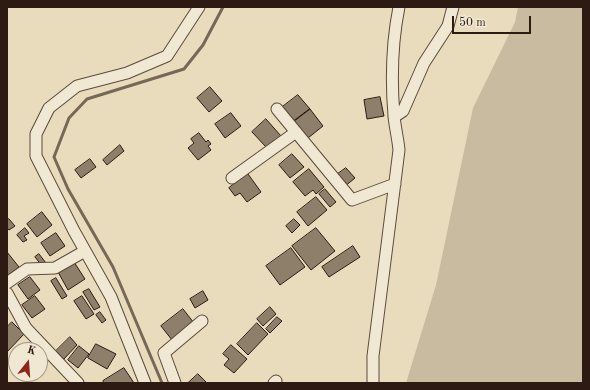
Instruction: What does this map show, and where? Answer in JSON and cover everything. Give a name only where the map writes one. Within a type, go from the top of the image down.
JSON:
[{"type":"street","points":[[145,383],[111,297],[85,252],[36,156],[36,134],[49,108],[77,86],[127,73],[167,56],[199,7]]},
{"type":"street","points":[[373,383],[373,356],[399,150],[394,117],[394,33],[399,7]]},
{"type":"street","points":[[394,117],[402,111],[424,63],[448,26],[454,7]]},
{"type":"street","points":[[276,109],[352,200],[395,184]]},
{"type":"street","points":[[232,178],[296,132]]},
{"type":"street","points":[[7,283],[27,269],[55,268],[85,252]]},
{"type":"street","points":[[7,292],[26,328],[78,383]]},
{"type":"street","points":[[175,383],[164,353],[202,321]]},
{"type":"shaded area","points":[[518,7],[583,7],[583,383],[406,383],[436,285],[473,108],[515,22]]},
{"type":"building","points":[[210,87],[222,101],[209,112],[197,98]]},
{"type":"building","points":[[298,95],[310,109],[293,122],[281,108]]},
{"type":"building","points":[[380,97],[384,116],[367,119],[364,100]]},
{"type":"building","points":[[310,109],[323,126],[308,138],[294,121]]},
{"type":"building","points":[[231,113],[241,126],[225,138],[215,124]]},
{"type":"building","points":[[266,119],[281,136],[267,148],[252,132]]},
{"type":"building","points":[[199,133],[206,142],[208,140],[211,144],[208,146],[211,150],[198,160],[188,148],[194,143],[191,139]]},
{"type":"building","points":[[120,145],[124,151],[107,165],[103,160]]},
{"type":"building","points":[[292,154],[304,167],[290,178],[279,165]]},
{"type":"building","points":[[90,159],[96,167],[81,178],[75,170]]},
{"type":"building","points":[[346,168],[355,178],[344,187],[335,176]]},
{"type":"building","points":[[309,169],[324,187],[316,194],[313,190],[305,196],[293,182]]},
{"type":"building","points":[[248,174],[261,192],[247,202],[240,193],[235,196],[229,188]]},
{"type":"building","points":[[325,189],[336,202],[330,207],[319,194]]},
{"type":"building","points":[[316,197],[327,210],[308,226],[297,212]]},
{"type":"building","points":[[42,212],[52,225],[37,237],[27,224]]},
{"type":"building","points":[[9,219],[15,226],[9,230],[7,228],[7,220]]},
{"type":"building","points":[[294,219],[300,225],[292,233],[286,226]]},
{"type":"building","points":[[25,228],[29,233],[24,236],[27,240],[23,242],[17,235]]},
{"type":"building","points":[[316,228],[335,251],[311,270],[292,246]]},
{"type":"building","points":[[56,233],[65,246],[50,256],[41,243]]},
{"type":"building","points":[[353,246],[360,257],[329,277],[322,267]]},
{"type":"building","points":[[291,248],[305,267],[280,285],[266,266]]},
{"type":"building","points":[[7,252],[19,267],[7,276]]},
{"type":"building","points":[[39,254],[46,263],[42,266],[35,257]]},
{"type":"building","points":[[74,262],[85,279],[68,290],[58,272]]},
{"type":"building","points":[[30,277],[40,290],[28,299],[18,285]]},
{"type":"building","points":[[56,278],[67,296],[62,299],[51,281]]},
{"type":"building","points":[[89,289],[100,307],[94,310],[83,292]]},
{"type":"building","points":[[203,291],[208,300],[195,308],[190,299]]},
{"type":"building","points":[[35,296],[45,309],[32,318],[22,305]]},
{"type":"building","points":[[82,296],[94,314],[86,319],[74,301]]},
{"type":"building","points":[[270,307],[276,314],[263,326],[257,319]]},
{"type":"building","points":[[183,309],[194,323],[172,340],[161,326]]},
{"type":"building","points":[[100,312],[106,320],[102,323],[96,315]]},
{"type":"building","points":[[277,317],[282,321],[270,333],[266,329]]},
{"type":"building","points":[[12,322],[24,334],[16,342],[8,342],[7,352],[7,327]]},
{"type":"building","points":[[257,323],[268,334],[248,355],[237,344]]},
{"type":"building","points":[[70,337],[77,345],[64,359],[56,351]]},
{"type":"building","points":[[96,344],[116,354],[107,369],[88,358]]},
{"type":"building","points":[[231,345],[247,359],[234,373],[224,365],[229,359],[223,354]]},
{"type":"building","points":[[79,346],[89,354],[78,368],[68,360]]},
{"type":"building","points":[[124,368],[134,383],[104,383],[103,381]]},
{"type":"building","points":[[198,374],[207,383],[188,383]]},
{"type":"waterway","points":[[162,383],[113,267],[68,189],[54,157],[69,118],[87,99],[184,69],[203,45],[223,7]]}]
